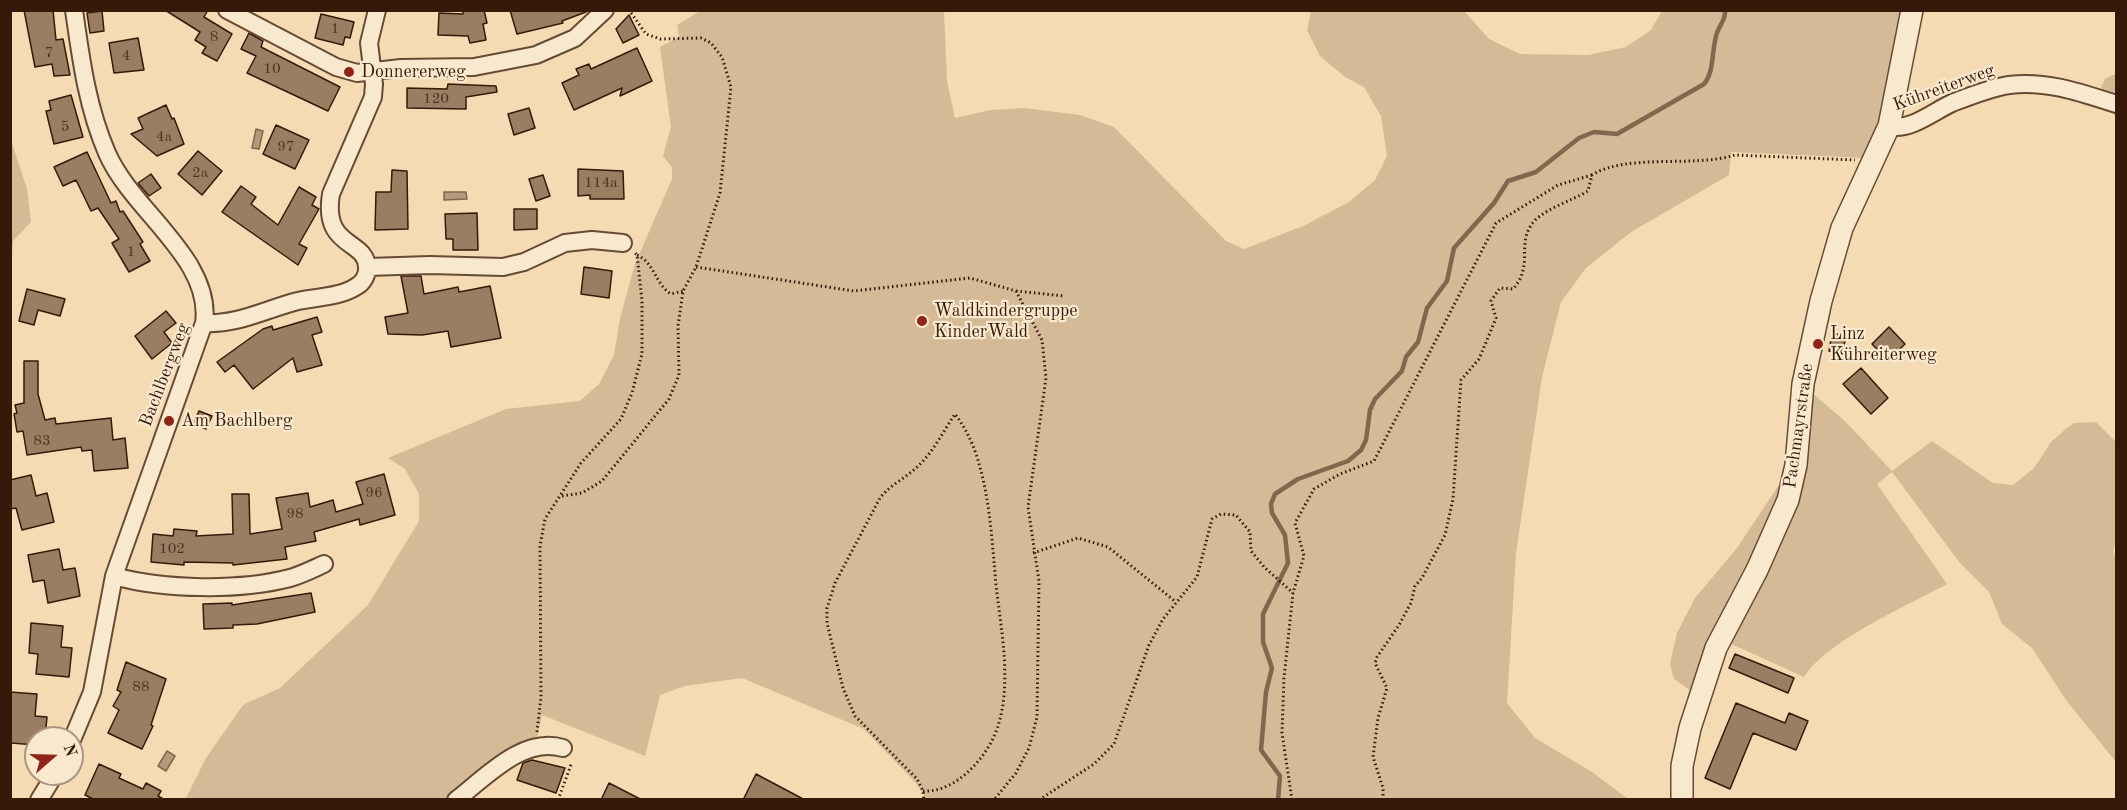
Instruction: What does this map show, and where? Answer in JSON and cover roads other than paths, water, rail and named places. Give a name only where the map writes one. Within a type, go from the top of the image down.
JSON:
[{"type":"street","points":[[74,10],[83,75],[92,113],[107,153],[133,197],[182,252],[195,271],[203,293],[204,323]]},
{"type":"street","points":[[227,10],[336,67],[357,73],[401,68],[474,67],[536,55],[575,38],[605,10]]},
{"type":"street","points":[[377,10],[369,43],[373,72],[373,97],[331,194],[329,206],[333,229],[364,257],[368,267],[430,265],[503,267],[524,262],[565,243],[592,240],[623,243]]},
{"type":"street","name":"Pachmayrstraße","points":[[1682,800],[1682,766],[1690,728],[1716,648],[1757,570],[1788,500],[1796,465],[1803,384],[1821,301],[1842,228],[1889,126],[1912,10]]},
{"type":"street","name":"Kühreiterweg","points":[[1889,126],[1896,128],[1907,126],[1951,104],[2009,85],[2046,85],[2116,104]]},
{"type":"street","name":"Bachlbergweg","points":[[78,726],[92,692],[114,576],[204,323],[220,324],[240,320],[297,302],[345,292],[358,286],[365,278],[368,267]]},
{"type":"street","points":[[114,576],[130,580],[175,584],[244,585],[293,578],[324,564]]},
{"type":"street","points":[[456,800],[513,756],[539,745],[563,748]]},
{"type":"street","points":[[39,800],[48,786]]},
{"type":"waterway","points":[[1278,800],[1280,776],[1261,750],[1266,692],[1272,668],[1263,642],[1263,614],[1288,563],[1285,535],[1272,513],[1271,504],[1275,494],[1298,479],[1348,461],[1361,450],[1366,440],[1370,410],[1375,399],[1402,371],[1406,357],[1418,342],[1427,308],[1447,281],[1454,248],[1494,203],[1508,181],[1536,172],[1579,138],[1594,132],[1617,134],[1704,84],[1710,73],[1715,40],[1724,19],[1725,10]]},
{"type":"place","name":"Donnererweg","points":[[349,72]]},
{"type":"place","name":"Waldkindergruppe KinderWald","points":[[922,321]]},
{"type":"place","name":"Linz Kühreiterweg","points":[[1818,344]]},
{"type":"place","name":"Am Bachlberg","points":[[169,421]]}]
